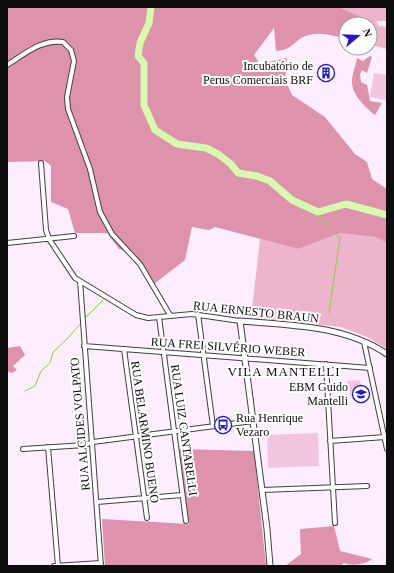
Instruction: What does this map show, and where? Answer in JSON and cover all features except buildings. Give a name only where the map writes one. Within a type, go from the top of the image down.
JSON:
[{"type":"street","points":[[7,65],[39,45],[52,40],[63,42],[71,50],[74,60],[67,97],[68,109],[90,169],[100,212],[112,234],[140,264],[170,315]]},
{"type":"street","points":[[41,163],[46,230],[49,238]]},
{"type":"street","points":[[7,243],[74,236]]},
{"type":"street","name":"RUA ERNESTO BRAUN","points":[[49,238],[76,278],[136,315],[148,318],[170,315],[198,314],[240,321],[311,327],[335,332],[364,342],[387,354]]},
{"type":"street","name":"RUA ALCIDES VOLPATO","points":[[80,281],[101,564]]},
{"type":"street","points":[[198,314],[213,426]]},
{"type":"street","name":"RUA LUIZ CANTARELLI","points":[[159,317],[186,521]]},
{"type":"street","points":[[240,321],[262,490],[270,566]]},
{"type":"street","points":[[364,342],[387,449]]},
{"type":"street","name":"RUA FREI SILVÉRIO WEBER","points":[[84,346],[244,357],[370,368]]},
{"type":"street","name":"RUA BELARMINO BUENO","points":[[124,349],[147,518]]},
{"type":"street","points":[[326,364],[335,523]]},
{"type":"street","points":[[23,449],[85,445],[93,442],[253,421]]},
{"type":"street","points":[[330,440],[384,437]]},
{"type":"street","points":[[48,447],[58,566]]},
{"type":"street","points":[[262,490],[367,486]]},
{"type":"street","points":[[97,502],[182,495]]},
{"type":"street","points":[[54,566],[101,564]]},
{"type":"shaded area","points":[[7,7],[339,7],[358,16],[338,16],[338,37],[312,34],[301,38],[290,47],[276,51],[274,28],[254,55],[260,64],[287,58],[285,80],[292,95],[325,117],[355,154],[367,162],[372,179],[387,189],[387,246],[385,242],[375,237],[340,233],[298,249],[215,227],[209,230],[192,227],[185,260],[154,284],[146,271],[128,252],[119,249],[107,233],[75,233],[68,209],[51,202],[51,166],[45,161],[7,162]]},
{"type":"shaded area","points":[[339,7],[387,7],[387,21],[378,21],[378,16],[358,16]]},
{"type":"shaded area","points":[[378,24],[379,26],[387,27],[387,49],[378,47]]},
{"type":"shaded area","points":[[370,56],[372,57],[367,73],[362,70],[360,74],[361,82],[367,85],[370,101],[382,103],[375,115],[367,109],[356,96],[352,86],[357,58],[363,61]]},
{"type":"shaded area","points":[[374,73],[387,75],[387,100],[370,97]]},
{"type":"shaded area","points":[[340,233],[375,237],[385,242],[387,246],[387,349],[367,337],[341,327],[251,318],[260,239],[298,249]]},
{"type":"shaded area","points":[[20,346],[25,355],[13,366],[17,370],[12,373],[7,371],[7,348]]},
{"type":"shaded area","points":[[360,380],[363,394],[351,397],[347,381]]},
{"type":"shaded area","points":[[318,433],[319,466],[268,468],[267,435]]},
{"type":"shaded area","points":[[179,449],[254,451],[266,566],[105,566],[102,519],[189,524]]},
{"type":"shaded area","points":[[334,526],[340,551],[372,559],[362,564],[354,565],[344,563],[340,566],[285,566],[301,554],[300,529]]},
{"type":"waterway","points":[[151,7],[149,23],[140,43],[138,56],[144,63],[144,105],[155,130],[177,144],[206,148],[218,154],[231,164],[238,173],[257,176],[270,181],[292,200],[318,212],[346,204],[387,215]]},
{"type":"waterway","points":[[312,209],[340,238],[329,313]]},
{"type":"waterway","points":[[86,317],[103,300]]},
{"type":"waterway","points":[[25,391],[35,386],[41,371],[50,363],[53,352],[82,322]]},
{"type":"place","name":"Incubatório de Perus Comerciais BRF","points":[[326,73]]},
{"type":"place","name":"EBM Guido Mantelli","points":[[361,394]]},
{"type":"place","name":"Rua Henrique Vezaro","points":[[223,425]]},
{"type":"district","name":"VILA MANTELLI","points":[[284,371]]}]
